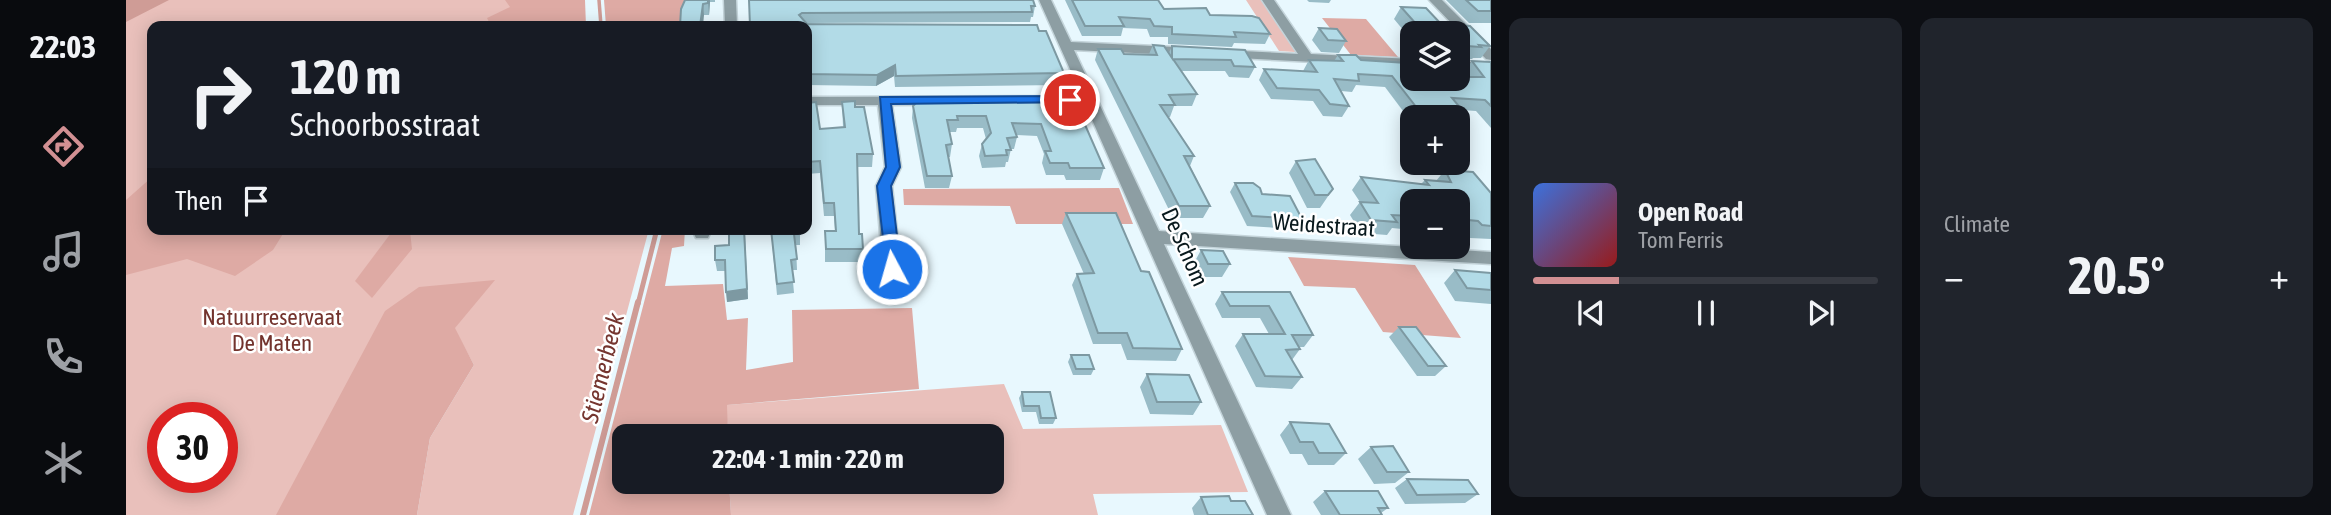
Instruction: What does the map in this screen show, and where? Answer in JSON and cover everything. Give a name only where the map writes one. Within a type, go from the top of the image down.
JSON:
[{"type":"street","points":[[730,0],[732,21]]},
{"type":"street","name":"De Schom","points":[[1045,0],[1279,515]]},
{"type":"street","points":[[1268,0],[1307,58]]},
{"type":"street","points":[[1434,0],[1491,56]]},
{"type":"street","points":[[1042,29],[1058,29]]},
{"type":"street","points":[[1066,46],[1400,62]]},
{"type":"street","points":[[1470,65],[1491,66]]},
{"type":"street","points":[[812,100],[1090,100]]},
{"type":"street","points":[[884,100],[893,167],[884,186],[892,269]]},
{"type":"street","name":"Weidestraat","points":[[1154,237],[1491,258]]},
{"type":"green space","name":"Natuurreservaat De Maten","points":[[126,0],[575,0],[552,21],[147,21],[147,235],[647,235],[573,515],[417,515],[430,438],[474,365],[454,328],[477,300],[286,515],[126,515]]},
{"type":"green space","points":[[1246,0],[1263,0],[1297,50],[1295,52],[1279,51]]},
{"type":"green space","points":[[1004,384],[1023,429],[1221,425],[1248,492],[1093,494],[1098,515],[731,515],[730,494],[1004,494],[1004,424],[727,424],[726,405]]},
{"type":"shaded area","points":[[126,0],[169,0],[126,22]]},
{"type":"shaded area","points":[[505,0],[585,0],[586,21],[488,21],[487,18],[510,7]]},
{"type":"shaded area","points":[[604,0],[691,0],[682,21],[606,21]]},
{"type":"shaded area","points":[[1322,18],[1366,19],[1398,57],[1351,55]]},
{"type":"shaded area","points":[[147,181],[147,235],[282,235],[273,250],[235,276],[187,259],[126,275],[126,200]]},
{"type":"shaded area","points":[[1119,188],[1133,224],[1016,224],[1010,206],[904,205],[903,189]]},
{"type":"shaded area","points":[[390,235],[410,235],[412,249],[372,298],[355,281]]},
{"type":"shaded area","points":[[661,235],[685,235],[684,246],[672,248],[665,286],[723,284],[727,320],[748,318],[746,370],[793,362],[792,310],[912,308],[919,389],[727,405],[728,424],[613,424]]},
{"type":"shaded area","points":[[1288,257],[1415,265],[1461,338],[1383,332],[1355,288],[1304,286]]},
{"type":"shaded area","points":[[495,280],[455,328],[474,365],[430,438],[417,515],[276,515],[385,311],[419,287]]},
{"type":"shaded area","points":[[612,426],[612,494],[730,494],[731,515],[589,515]]},
{"type":"building","points":[[685,0],[708,0],[708,3],[703,4],[701,21],[680,21]]},
{"type":"building","points":[[749,0],[1033,0],[1035,6],[1031,6],[1032,12],[802,13],[799,15],[804,21],[750,21]]},
{"type":"building","points":[[1072,0],[1158,0],[1164,9],[1206,8],[1210,15],[1259,18],[1270,34],[1234,32],[1236,37],[1172,34],[1172,27],[1154,26],[1150,19],[1119,17],[1124,26],[1085,26]]},
{"type":"building","points":[[1466,0],[1491,0],[1491,11],[1478,11]]},
{"type":"building","points":[[1401,7],[1426,8],[1438,21],[1413,21]]},
{"type":"building","points":[[812,24],[1037,25],[1039,31],[1046,31],[1064,73],[896,76],[895,65],[877,75],[812,74]]},
{"type":"building","points":[[1470,26],[1490,46],[1479,45],[1481,47],[1470,46]]},
{"type":"building","points":[[1319,28],[1337,29],[1346,41],[1328,40]]},
{"type":"building","points":[[1153,45],[1164,46],[1172,58],[1172,46],[1245,50],[1255,67],[1234,66],[1231,60],[1173,59],[1197,94],[1169,95],[1175,105],[1160,105],[1194,156],[1184,156],[1210,206],[1179,206],[1098,49],[1121,49],[1124,54],[1157,55]]},
{"type":"building","points":[[1338,55],[1356,55],[1361,60],[1400,63],[1400,86],[1392,76],[1358,74],[1359,81],[1334,79],[1349,106],[1330,104],[1319,90],[1277,88],[1264,69],[1317,72],[1309,60],[1343,61]]},
{"type":"building","points":[[1472,61],[1491,62],[1491,106],[1485,100],[1452,98],[1458,105],[1415,105],[1404,91],[1470,91],[1470,77],[1484,77]]},
{"type":"building","points":[[855,101],[855,107],[864,107],[873,154],[857,154],[859,234],[862,234],[863,249],[826,249],[825,231],[836,231],[834,203],[824,203],[820,161],[812,162],[812,102],[816,102],[820,129],[845,127],[842,102]]},
{"type":"building","points":[[1075,102],[1104,168],[1070,168],[1068,163],[1050,163],[1045,151],[1051,151],[1041,124],[1012,123],[1017,137],[1007,138],[1011,150],[1006,150],[1007,155],[985,156],[982,144],[991,133],[986,116],[957,116],[958,120],[947,120],[952,144],[946,145],[952,176],[927,176],[913,106],[916,103]]},
{"type":"building","points":[[1315,159],[1333,189],[1328,195],[1315,195],[1296,161]]},
{"type":"building","points":[[1470,172],[1473,172],[1491,193],[1491,226],[1470,220],[1470,189],[1400,189],[1400,215],[1392,215],[1397,222],[1371,220],[1360,202],[1378,203],[1361,177],[1429,185],[1425,180],[1451,182],[1448,175],[1470,175]]},
{"type":"building","points":[[1235,183],[1253,183],[1260,188],[1262,194],[1290,196],[1302,219],[1252,216]]},
{"type":"building","points":[[1066,213],[1116,213],[1141,271],[1149,272],[1182,349],[1133,348],[1127,333],[1098,333],[1077,274],[1094,273]]},
{"type":"building","points":[[729,235],[744,235],[747,289],[726,292],[725,260],[715,260],[715,246],[729,245]]},
{"type":"building","points":[[772,235],[794,235],[797,259],[791,260],[794,282],[777,284]]},
{"type":"building","points":[[1201,250],[1223,251],[1230,264],[1208,264]]},
{"type":"building","points":[[1455,270],[1491,273],[1491,290],[1467,288]]},
{"type":"building","points":[[1222,292],[1290,292],[1313,335],[1292,335],[1300,349],[1286,350],[1302,377],[1265,376],[1243,334],[1285,334],[1269,306],[1230,306]]},
{"type":"building","points":[[1399,327],[1416,327],[1446,366],[1428,366]]},
{"type":"building","points":[[1071,355],[1089,355],[1094,369],[1076,369]]},
{"type":"building","points":[[1147,374],[1189,375],[1201,402],[1157,402]]},
{"type":"building","points":[[1022,392],[1050,392],[1056,418],[1041,418],[1039,406],[1024,406]]},
{"type":"building","points":[[1290,422],[1329,424],[1346,453],[1319,453],[1313,442],[1300,442]]},
{"type":"building","points":[[1393,446],[1409,472],[1387,472],[1371,447]]},
{"type":"building","points":[[1407,479],[1468,480],[1478,494],[1417,495]]},
{"type":"building","points":[[1325,491],[1378,491],[1388,508],[1378,508],[1382,515],[1340,515]]},
{"type":"building","points":[[1229,496],[1231,501],[1245,501],[1253,515],[1208,515],[1201,497]]},
{"type":"waterway","name":"Stiemerbeek","points":[[599,0],[601,21]]},
{"type":"waterway","name":"Stiemerbeek","points":[[638,304],[655,235]]},
{"type":"waterway","name":"Stiemerbeek","points":[[583,515],[638,302]]},
{"type":"route","points":[[892,269],[884,186],[893,167],[884,100],[1070,100]]}]
